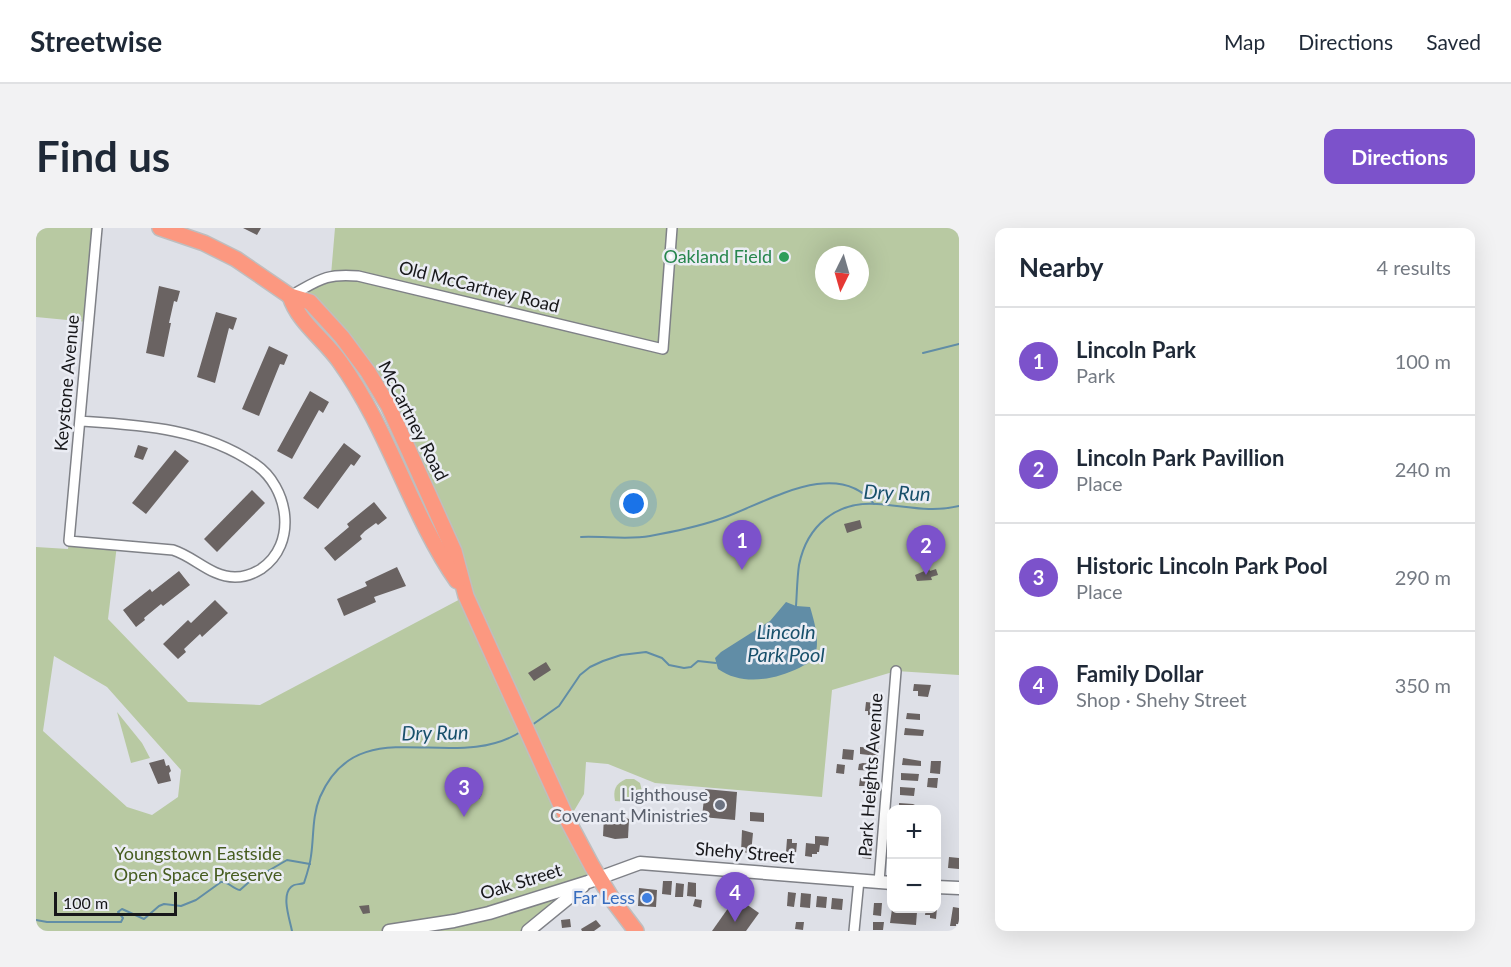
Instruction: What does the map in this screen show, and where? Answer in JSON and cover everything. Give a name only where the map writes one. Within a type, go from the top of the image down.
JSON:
[{"type":"highway","name":"McCartney Road","points":[[160,228],[204,243],[236,259],[290,296],[297,311],[333,351],[361,392],[441,558],[465,595],[593,879]]},
{"type":"highway","points":[[593,879],[636,931]]},
{"type":"street","name":"Keystone Avenue","points":[[80,421],[177,431],[235,452],[256,464],[272,481],[282,500],[285,524],[280,544],[268,564],[253,573],[240,577],[220,575],[189,556],[173,550],[69,541],[97,228]]},
{"type":"street","name":"Old McCartney Road","points":[[290,296],[326,276],[342,274],[358,276],[663,349],[672,228]]},
{"type":"street","name":"Park Heights Avenue","points":[[885,882],[896,671]]},
{"type":"street","name":"Shehy Street","points":[[593,879],[646,863],[885,882]]},
{"type":"street","name":"Oak Street","points":[[389,931],[489,913],[593,879]]},
{"type":"street","points":[[528,931],[593,879]]},
{"type":"street","name":"Park Heights Avenue","points":[[855,931],[859,880]]},
{"type":"street","points":[[941,887],[959,888]]},
{"type":"green space","points":[[36,228],[97,228],[88,322],[36,317]]},
{"type":"green space","name":"Youngstown Eastside Open Space Preserve","points":[[335,228],[959,228],[959,675],[896,671],[832,690],[822,797],[655,783],[608,764],[586,762],[584,794],[568,821],[598,877],[528,931],[36,931],[36,547],[68,549],[69,541],[117,545],[108,619],[188,702],[260,705],[466,596],[409,451],[342,337],[290,296],[331,275]],"holes":[[[54,656],[107,687],[181,770],[178,797],[152,815],[127,807],[43,731]]]},
{"type":"green space","points":[[117,712],[142,743],[150,758],[131,763]]},
{"type":"green space","points":[[626,779],[634,779],[640,783],[642,803],[615,801],[616,788]]},
{"type":"water","name":"Lincoln Park Pool","points":[[786,602],[796,606],[810,607],[817,639],[816,652],[811,661],[779,676],[758,679],[737,678],[718,669],[715,658],[721,652],[770,621]]},
{"type":"building","points":[[243,228],[261,228],[257,235]]},
{"type":"building","points":[[159,286],[180,291],[177,302],[174,301],[164,357],[146,353]]},
{"type":"building","points":[[216,312],[237,318],[233,330],[229,328],[215,383],[197,377]]},
{"type":"building","points":[[269,346],[288,355],[284,365],[280,364],[259,416],[242,409]]},
{"type":"building","points":[[310,391],[329,402],[323,413],[319,410],[292,459],[277,451]]},
{"type":"building","points":[[344,443],[361,456],[354,466],[351,464],[318,509],[303,498]]},
{"type":"building","points":[[138,445],[148,448],[143,460],[134,457]]},
{"type":"building","points":[[175,450],[189,461],[146,514],[132,503]]},
{"type":"building","points":[[252,490],[265,503],[217,552],[204,539]]},
{"type":"building","points":[[374,502],[387,518],[365,531],[360,536],[362,539],[335,561],[324,548],[349,527],[347,524]]},
{"type":"building","points":[[860,520],[862,528],[847,533],[844,524]]},
{"type":"building","points":[[397,567],[406,586],[374,597],[376,602],[344,616],[337,599],[367,586],[365,582]]},
{"type":"building","points":[[929,569],[930,571],[936,569],[938,575],[931,577],[932,580],[917,581],[915,575]]},
{"type":"building","points":[[179,571],[190,585],[163,606],[161,604],[136,627],[123,610],[150,589],[152,592]]},
{"type":"building","points":[[215,600],[228,613],[202,637],[200,634],[184,649],[186,652],[178,659],[163,644],[188,620],[191,623]]},
{"type":"building","points":[[546,662],[551,670],[534,681],[528,673]]},
{"type":"building","points":[[914,684],[931,685],[928,697],[918,696],[918,691],[913,691]]},
{"type":"building","points":[[866,702],[875,703],[875,708],[882,709],[881,716],[868,715],[868,711],[865,711]]},
{"type":"building","points":[[907,713],[920,714],[920,720],[906,719]]},
{"type":"building","points":[[905,728],[924,730],[923,736],[904,735]]},
{"type":"building","points":[[860,747],[879,748],[878,756],[860,754]]},
{"type":"building","points":[[843,749],[854,750],[853,760],[842,759]]},
{"type":"building","points":[[903,758],[921,761],[921,766],[902,765]]},
{"type":"building","points":[[164,759],[171,771],[169,773],[171,781],[158,784],[149,763]]},
{"type":"building","points":[[931,761],[941,761],[940,774],[930,773]]},
{"type":"building","points":[[837,764],[845,765],[844,774],[836,773]]},
{"type":"building","points":[[859,764],[877,764],[876,771],[858,770]]},
{"type":"building","points":[[901,773],[919,774],[918,781],[901,780]]},
{"type":"building","points":[[860,778],[876,779],[875,786],[859,786]]},
{"type":"building","points":[[928,778],[938,778],[937,788],[927,787]]},
{"type":"building","points":[[900,787],[915,788],[914,796],[900,795]]},
{"type":"building","points":[[474,788],[482,794],[479,799],[471,794]]},
{"type":"building","name":"Lighthouse Covenant Ministries","points":[[705,789],[737,792],[735,820],[702,817]]},
{"type":"building","points":[[750,812],[764,813],[764,822],[750,821]]},
{"type":"building","points":[[617,815],[629,819],[628,838],[615,839],[603,836],[604,816]]},
{"type":"building","points":[[742,830],[753,833],[751,853],[741,852]]},
{"type":"building","points":[[815,836],[829,837],[828,846],[820,845],[817,854],[812,854],[812,857],[805,856],[806,843],[815,844]]},
{"type":"building","points":[[787,839],[792,839],[792,843],[797,843],[794,855],[786,852]]},
{"type":"building","points":[[864,847],[872,847],[871,859],[862,858]]},
{"type":"building","points":[[949,857],[959,858],[959,869],[948,868]]},
{"type":"building","points":[[663,881],[672,881],[671,895],[662,894]]},
{"type":"building","points":[[688,882],[696,883],[696,897],[687,896]]},
{"type":"building","points":[[676,883],[684,884],[683,897],[675,897]]},
{"type":"building","name":"Far Less","points":[[639,888],[657,890],[656,907],[638,906]]},
{"type":"building","points":[[788,892],[796,893],[794,907],[787,906]]},
{"type":"building","points":[[801,893],[811,894],[810,908],[800,907]]},
{"type":"building","points":[[817,896],[827,897],[826,908],[816,907]]},
{"type":"building","points":[[736,897],[759,913],[746,931],[712,931]]},
{"type":"building","points":[[832,898],[843,899],[842,910],[831,909]]},
{"type":"building","points":[[695,899],[702,900],[701,908],[693,906]]},
{"type":"building","points":[[874,903],[882,903],[881,916],[873,915]]},
{"type":"building","points":[[369,905],[370,913],[363,914],[359,906]]},
{"type":"building","points":[[953,907],[959,908],[959,924],[950,926]]},
{"type":"building","points":[[891,913],[917,913],[916,925],[890,923]]},
{"type":"building","points":[[925,913],[937,913],[936,919],[925,915]]},
{"type":"building","points":[[570,919],[571,927],[562,928],[561,920]]},
{"type":"building","points":[[596,920],[601,926],[594,931],[582,931],[581,929]]},
{"type":"building","points":[[796,922],[804,922],[803,930],[795,929]]},
{"type":"building","points":[[873,922],[884,922],[883,930],[873,930]]},
{"type":"waterway","points":[[923,353],[959,344]]},
{"type":"waterway","points":[[581,537],[642,537],[684,529],[717,520],[798,488],[819,484],[839,484],[858,490],[874,504]]},
{"type":"waterway","name":"Dry Run","points":[[796,606],[799,565],[803,551],[817,527],[837,511],[862,504],[928,509],[959,506]]},
{"type":"waterway","name":"Dry Run","points":[[532,725],[559,706],[580,675],[603,661],[621,655],[646,652],[662,658],[669,665],[684,668],[691,667],[698,661],[716,663]]},
{"type":"waterway","name":"Dry Run","points":[[292,931],[287,908],[288,891],[293,886],[304,883],[311,859],[317,804],[337,770],[358,755],[383,748],[467,748],[495,743],[522,731]]},
{"type":"waterway","points":[[36,920],[121,922],[123,918],[118,912],[122,909],[144,919],[164,904],[181,906],[196,900],[221,882],[240,890],[249,882],[287,860],[310,864]]},
{"type":"place","name":"Oakland Field","points":[[784,257]]},
{"type":"place","name":"Lincoln Park","points":[[742,570]]},
{"type":"place","name":"Lincoln Park Pavillion","points":[[926,575]]},
{"type":"place","name":"Lighthouse Covenant Ministries","points":[[720,805]]},
{"type":"place","name":"Historic Lincoln Park Pool","points":[[464,817]]},
{"type":"place","name":"Far Less","points":[[647,898]]},
{"type":"place","name":"Family Dollar","points":[[735,922]]}]
